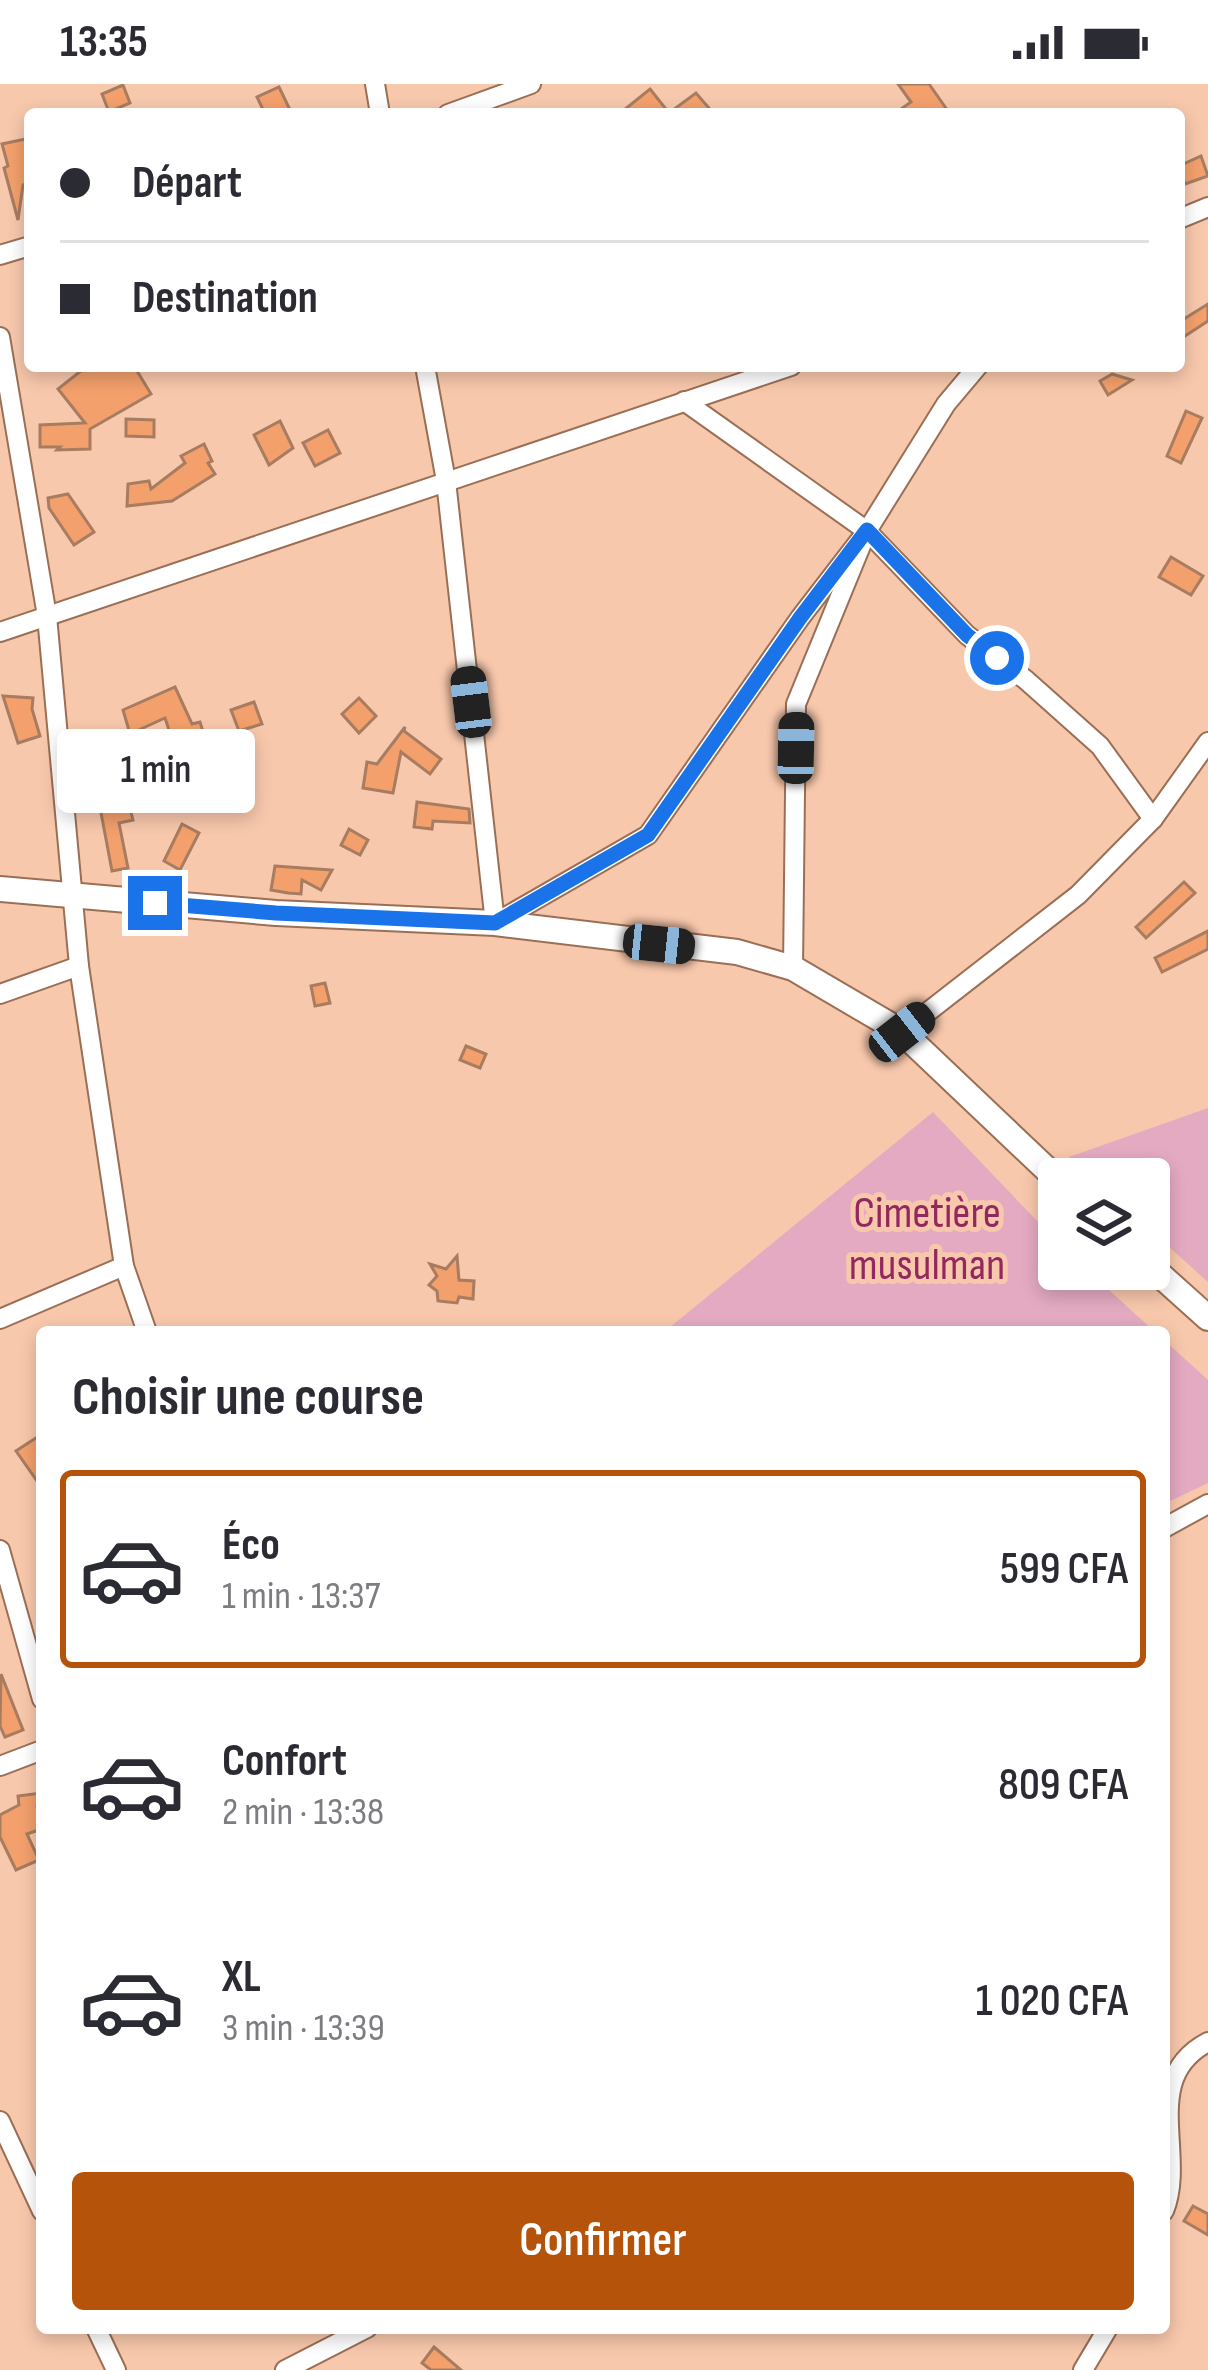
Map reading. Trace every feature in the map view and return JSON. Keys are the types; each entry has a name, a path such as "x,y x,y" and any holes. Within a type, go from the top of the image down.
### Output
{"street":[{"path":"465,108 531,84"},
{"path":"0,338 47,616 80,966 124,1267 145,1326"},
{"path":"426,372 446,481 495,923"},
{"path":"0,632 773,372"},
{"path":"495,923 648,835 867,530 946,404 973,372"},
{"path":"684,401 867,530 967,635 1100,746 1153,819"},
{"path":"793,968 796,704 867,530"},
{"path":"902,1032 1078,895 1153,819 1208,742"},
{"path":"0,889 276,913 495,923 737,952 793,968 902,1032 1038,1161"},
{"path":"0,994 80,966"},
{"path":"0,1319 124,1267"},
{"path":"1170,1283 1208,1318"},
{"path":"1170,1525 1208,1504"},
{"path":"0,1550 36,1678"},
{"path":"0,1766 36,1752"},
{"path":"1170,2103 1174,2074 1184,2057 1208,2042"},
{"path":"0,2121 36,2198"},
{"path":"1170,2158 1170,2188"},
{"path":"99,2334 116,2370"},
{"path":"285,2370 355,2334"},
{"path":"1083,2370 1104,2334"}],"green space":[{"path":"1208,1108 1208,1282 1170,1248 1170,1158 1069,1157"},
{"name":"Cimetière musulman","path":"933,1112 1038,1222 1038,1290 1109,1290 1148,1326 671,1326"},
{"path":"1170,1345 1208,1380 1208,1483 1170,1501"}],"building":[{"path":"898,84 929,84 946,108 902,108 911,102"},
{"path":"123,85 130,103 107,108 102,94"},
{"path":"279,87 289,108 262,108 257,97"},
{"path":"650,89 665,108 626,108"},
{"path":"696,93 709,108 676,108"},
{"path":"24,139 18,220 4,168 8,166 2,144"},
{"path":"1201,156 1208,176 1185,184 1185,163"},
{"path":"1208,304 1208,321 1185,336 1185,318"},
{"path":"79,372 138,372 151,394 90,429 90,449 57,450 60,447 40,447 40,425 85,423 58,389"},
{"path":"1112,374 1132,380 1108,395 1100,381"},
{"path":"1186,411 1202,418 1181,463 1167,456"},
{"path":"126,419 154,420 154,437 126,436"},
{"path":"280,421 293,448 269,465 254,435"},
{"path":"328,430 340,453 315,466 303,443"},
{"path":"204,444 215,474 172,501 127,506 128,484 149,481 151,489 185,463 181,456"},
{"path":"68,494 94,532 74,545 49,508 48,498"},
{"path":"1171,557 1203,576 1191,595 1159,577"},
{"path":"175,687 192,724 200,722 210,754 180,763 165,718 130,734 123,710"},
{"path":"3,696 33,698 40,736 18,743"},
{"path":"359,698 376,716 359,733 342,714"},
{"path":"254,702 262,724 239,731 231,710"},
{"path":"405,727 404,731 441,759 430,774 401,752 393,793 363,788 367,762 377,764"},
{"path":"138,733 147,769 122,778 133,820 119,823 128,868 112,871 83,749"},
{"path":"417,802 469,809 470,823 433,821 432,829 414,827"},
{"path":"182,824 199,833 180,870 164,861"},
{"path":"349,829 368,840 360,855 341,845"},
{"path":"275,866 332,870 321,890 302,880 301,894 271,890"},
{"path":"1184,882 1195,893 1146,938 1136,927"},
{"path":"1208,931 1208,949 1162,972 1155,958"},
{"path":"325,983 330,1003 315,1006 311,986"},
{"path":"466,1046 486,1054 480,1068 460,1060"},
{"path":"457,1256 459,1280 474,1281 473,1299 438,1301 437,1291 429,1285 437,1276 430,1264 446,1269"},
{"path":"36,1438 36,1479 16,1451"},
{"path":"1,1674 23,1730 5,1737 0,1726"},
{"path":"36,1794 36,1831 27,1834 36,1861 16,1870 0,1837 0,1815 19,1805 18,1796"},
{"path":"1193,2206 1208,2214 1208,2235 1184,2221"},
{"path":"434,2347 461,2370 431,2370 422,2363"}],"route":[{"path":"155,903 495,923 648,835 867,530 967,635 997,658"}]}
